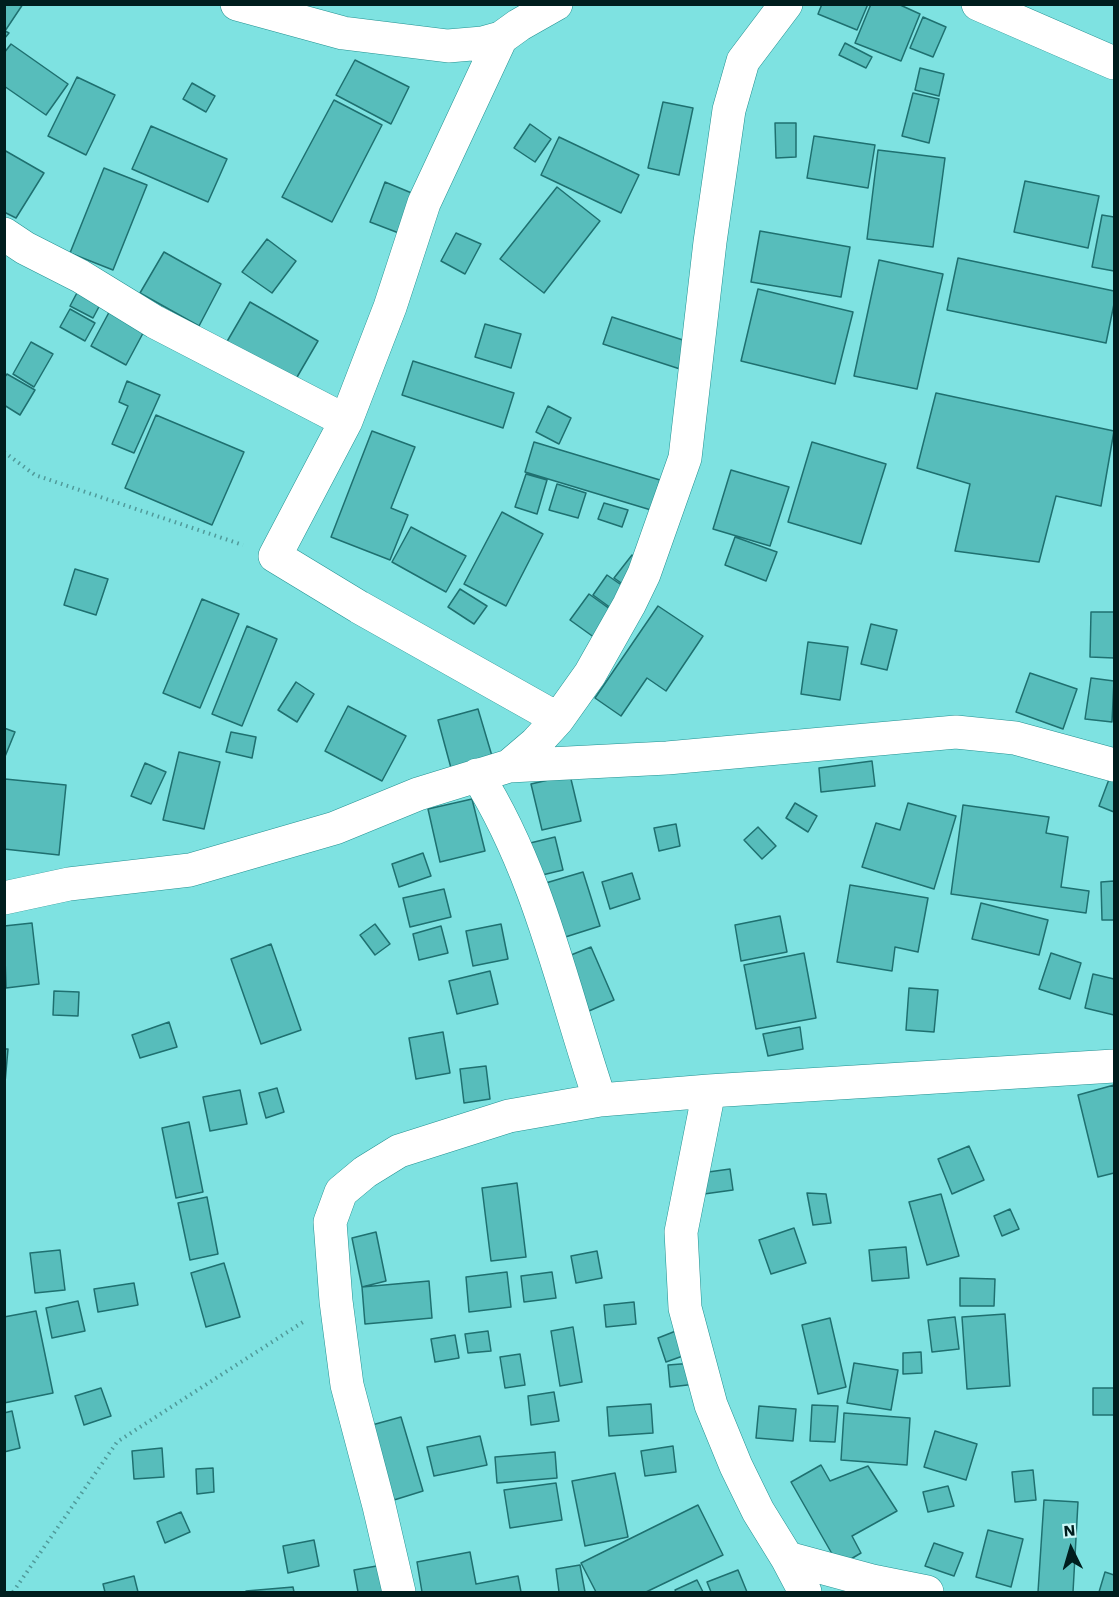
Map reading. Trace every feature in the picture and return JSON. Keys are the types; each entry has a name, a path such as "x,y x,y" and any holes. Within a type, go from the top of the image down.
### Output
{"street":[{"path":"237,4 274,16 343,33 448,46 483,43 501,38 556,4"},
{"path":"509,766 536,743 558,719 590,674 629,606 644,574 686,458 710,242 729,110 743,61 786,4"},
{"path":"978,4 1114,63"},
{"path":"501,38 424,203 390,308 346,421 275,556 370,613 558,719"},
{"path":"4,234 25,248 80,276 155,322 346,421"},
{"path":"4,898 69,884 190,870 335,828 418,794 509,766 667,758 956,732 1015,738 1114,765"},
{"path":"477,775 498,808 534,895 600,1100"},
{"path":"399,1593 347,1385 336,1301 330,1222 340,1192 365,1172 399,1151 509,1116 600,1100 1114,1066"},
{"path":"709,1091 681,1232 685,1308 711,1405 736,1466 758,1511 805,1593"},
{"path":"787,1558 927,1593"}],"path":[{"path":"4,452 35,475 275,556"},
{"path":"13,1593 117,1442 336,1301"}],"building":[{"path":"4,4 23,4 5,31 9,33 4,39"},
{"path":"822,4 868,4 857,30 818,14"},
{"path":"871,4 898,4 920,14 901,61 855,43"},
{"path":"923,17 946,27 933,57 910,48"},
{"path":"845,43 872,57 866,68 839,55"},
{"path":"11,44 68,84 46,115 4,86 4,53"},
{"path":"355,60 409,87 391,124 336,95"},
{"path":"920,68 944,74 939,96 915,90"},
{"path":"77,77 115,95 86,155 48,136"},
{"path":"192,83 215,96 206,112 183,99"},
{"path":"913,93 939,99 929,143 902,136"},
{"path":"334,100 382,125 332,222 282,197"},
{"path":"663,102 693,108 679,175 648,168"},
{"path":"775,123 796,123 796,157 776,158"},
{"path":"530,124 551,139 535,162 514,148"},
{"path":"151,126 227,159 208,202 132,169"},
{"path":"814,136 875,145 868,188 807,178"},
{"path":"559,137 639,175 621,213 541,175"},
{"path":"4,150 44,173 16,218 4,212"},
{"path":"878,150 945,158 933,247 867,239"},
{"path":"104,168 147,185 113,270 70,253"},
{"path":"1025,181 1099,196 1088,248 1014,232"},
{"path":"385,182 419,196 404,235 370,222"},
{"path":"557,187 600,221 544,293 500,259"},
{"path":"1102,215 1114,217 1114,271 1092,267"},
{"path":"760,231 850,247 841,297 751,282"},
{"path":"456,233 481,244 465,274 441,261"},
{"path":"267,239 296,261 272,293 242,272"},
{"path":"164,252 221,284 199,326 140,293"},
{"path":"958,258 1114,291 1114,304 1106,343 947,310"},
{"path":"879,260 943,274 917,389 854,376"},
{"path":"79,289 102,301 93,318 70,306"},
{"path":"758,289 853,312 835,384 741,361"},
{"path":"250,302 318,341 293,384 225,345"},
{"path":"114,303 149,322 126,365 91,346"},
{"path":"70,309 95,323 85,341 60,327"},
{"path":"612,317 689,342 680,369 603,344"},
{"path":"485,324 521,334 511,368 475,357"},
{"path":"31,342 53,354 34,387 13,374"},
{"path":"413,361 514,393 503,428 402,395"},
{"path":"7,374 35,390 20,415 4,405 4,378"},
{"path":"127,381 160,395 134,453 112,444 128,406 119,402"},
{"path":"936,393 1114,431 1101,506 1056,496 1039,562 955,551 970,484 917,468"},
{"path":"548,406 571,418 559,444 536,432"},
{"path":"156,415 244,452 212,525 125,488"},
{"path":"372,431 415,447 391,508 408,515 390,560 331,537"},
{"path":"534,442 660,480 651,510 525,472"},
{"path":"812,442 886,464 861,544 788,522"},
{"path":"731,470 789,487 770,546 713,529"},
{"path":"526,474 547,480 537,514 515,507"},
{"path":"557,484 586,493 578,518 549,510"},
{"path":"604,503 628,510 622,527 598,519"},
{"path":"502,512 543,534 506,606 464,584"},
{"path":"411,527 466,556 446,592 392,562"},
{"path":"735,537 777,552 766,581 725,565"},
{"path":"632,555 641,562 624,585 614,578"},
{"path":"75,569 108,579 96,615 64,605"},
{"path":"607,575 630,591 615,611 593,595"},
{"path":"460,589 487,606 474,624 448,607"},
{"path":"589,594 614,612 595,638 570,620"},
{"path":"202,599 239,614 200,708 163,693"},
{"path":"658,606 703,636 666,691 647,678 621,716 595,698"},
{"path":"1091,612 1114,612 1114,658 1090,657"},
{"path":"871,624 897,630 887,670 861,664"},
{"path":"247,626 277,639 242,726 212,714"},
{"path":"808,642 848,647 840,700 801,694"},
{"path":"1030,673 1077,689 1063,729 1016,712"},
{"path":"1091,678 1114,681 1112,722 1085,719"},
{"path":"296,682 314,694 297,722 278,710"},
{"path":"348,706 406,736 382,781 325,751"},
{"path":"478,709 492,756 451,768 438,720"},
{"path":"4,728 15,732 4,759"},
{"path":"231,732 256,737 252,758 226,752"},
{"path":"179,752 220,762 204,829 163,820"},
{"path":"872,761 875,786 821,792 819,768"},
{"path":"145,763 166,772 151,804 131,796"},
{"path":"1111,774 1114,775 1114,812 1099,806"},
{"path":"570,775 581,821 542,830 531,784"},
{"path":"5,779 66,785 59,855 4,849"},
{"path":"472,799 485,851 440,862 428,809"},
{"path":"795,803 817,816 808,832 786,818"},
{"path":"908,803 956,816 934,889 862,867 876,823 900,830"},
{"path":"963,805 1049,817 1046,833 1068,837 1061,887 1089,891 1086,913 951,894"},
{"path":"676,824 680,846 659,851 654,828"},
{"path":"758,827 776,846 762,859 744,840"},
{"path":"555,837 563,870 534,877 526,844"},
{"path":"423,853 431,876 399,887 392,864"},
{"path":"583,872 600,926 556,940 539,885"},
{"path":"632,873 640,899 610,909 602,882"},
{"path":"1114,881 1114,920 1102,920 1101,882"},
{"path":"850,885 928,898 918,952 895,947 892,971 837,962"},
{"path":"444,889 451,917 410,927 403,898"},
{"path":"981,903 1048,920 1039,955 972,939"},
{"path":"780,916 787,952 741,961 735,925"},
{"path":"32,923 39,984 6,988 4,926"},
{"path":"375,924 390,944 375,955 360,935"},
{"path":"501,924 508,959 473,966 466,931"},
{"path":"441,926 448,953 419,960 413,934"},
{"path":"271,944 301,1030 261,1044 231,959"},
{"path":"591,947 614,1000 589,1011 566,957"},
{"path":"804,953 816,1018 756,1029 744,965"},
{"path":"1051,953 1081,963 1070,999 1039,989"},
{"path":"490,971 498,1004 457,1014 449,981"},
{"path":"1093,974 1114,979 1114,1015 1085,1008"},
{"path":"909,988 938,990 934,1032 906,1030"},
{"path":"54,991 79,992 78,1016 53,1015"},
{"path":"169,1022 177,1047 140,1058 132,1035"},
{"path":"800,1027 803,1049 768,1056 763,1034"},
{"path":"443,1032 450,1073 416,1079 409,1038"},
{"path":"4,1049 8,1049 4,1094"},
{"path":"486,1066 490,1099 464,1103 460,1069"},
{"path":"1114,1085 1114,1173 1098,1177 1078,1095"},
{"path":"277,1088 284,1112 266,1118 259,1093"},
{"path":"240,1090 247,1124 210,1131 203,1097"},
{"path":"189,1122 203,1192 176,1198 162,1128"},
{"path":"969,1146 984,1180 952,1194 938,1159"},
{"path":"730,1169 733,1190 704,1194 701,1173"},
{"path":"517,1183 526,1257 491,1261 482,1188"},
{"path":"807,1193 826,1194 831,1223 813,1225"},
{"path":"941,1194 959,1256 927,1265 909,1202"},
{"path":"207,1197 218,1254 190,1260 178,1203"},
{"path":"1010,1209 1019,1229 1002,1236 994,1216"},
{"path":"794,1228 806,1263 771,1274 759,1240"},
{"path":"376,1232 386,1281 362,1287 352,1238"},
{"path":"906,1247 909,1278 872,1281 869,1250"},
{"path":"60,1250 65,1290 35,1293 30,1253"},
{"path":"597,1251 602,1278 576,1283 571,1256"},
{"path":"224,1263 240,1317 206,1327 191,1273"},
{"path":"507,1272 511,1307 469,1312 466,1277"},
{"path":"552,1272 556,1298 524,1302 521,1276"},
{"path":"960,1278 995,1279 994,1306 960,1306"},
{"path":"429,1281 432,1318 365,1324 362,1287"},
{"path":"134,1283 138,1305 98,1312 94,1289"},
{"path":"78,1301 85,1331 52,1338 46,1308"},
{"path":"634,1302 636,1324 606,1327 604,1305"},
{"path":"36,1311 53,1393 4,1403 4,1317"},
{"path":"1005,1314 1010,1386 967,1389 962,1317"},
{"path":"955,1317 959,1349 932,1352 928,1320"},
{"path":"830,1318 846,1387 818,1394 802,1325"},
{"path":"573,1327 582,1382 560,1386 551,1331"},
{"path":"686,1327 694,1352 666,1362 658,1338"},
{"path":"488,1331 491,1351 468,1353 465,1334"},
{"path":"455,1335 459,1358 435,1362 431,1339"},
{"path":"921,1352 922,1373 903,1374 903,1353"},
{"path":"520,1354 525,1385 505,1388 500,1357"},
{"path":"694,1363 696,1384 670,1387 668,1365"},
{"path":"854,1363 898,1370 891,1410 847,1403"},
{"path":"101,1388 111,1416 84,1425 75,1396"},
{"path":"1093,1388 1114,1388 1114,1415 1093,1415"},
{"path":"554,1392 559,1421 531,1425 528,1396"},
{"path":"651,1404 653,1433 609,1436 607,1407"},
{"path":"812,1405 838,1406 835,1442 810,1441"},
{"path":"759,1406 796,1409 793,1441 756,1438"},
{"path":"12,1411 20,1448 4,1452 4,1413"},
{"path":"844,1413 910,1418 907,1465 841,1460"},
{"path":"401,1417 423,1491 394,1500 372,1425"},
{"path":"935,1431 977,1444 966,1480 924,1467"},
{"path":"480,1436 487,1465 434,1476 427,1447"},
{"path":"673,1446 676,1472 645,1476 641,1451"},
{"path":"162,1448 164,1477 134,1479 132,1451"},
{"path":"555,1452 557,1478 497,1483 495,1457"},
{"path":"821,1465 830,1481 868,1466 897,1511 852,1536 861,1553 839,1566 791,1482"},
{"path":"213,1468 214,1492 197,1494 196,1469"},
{"path":"1033,1470 1036,1500 1015,1502 1012,1472"},
{"path":"615,1473 628,1537 585,1546 572,1481"},
{"path":"556,1483 562,1520 510,1528 504,1490"},
{"path":"948,1486 954,1506 928,1512 923,1492"},
{"path":"1044,1500 1078,1502 1073,1592 1038,1592"},
{"path":"698,1505 723,1555 646,1592 596,1592 581,1563"},
{"path":"181,1512 190,1532 165,1543 157,1522"},
{"path":"988,1530 1023,1539 1011,1587 976,1577"},
{"path":"314,1540 319,1566 288,1573 283,1546"},
{"path":"934,1543 963,1553 954,1576 925,1566"},
{"path":"470,1552 476,1584 518,1576 521,1592 422,1592 417,1562"},
{"path":"388,1564 386,1592 358,1592 354,1570"},
{"path":"580,1565 585,1592 559,1592 556,1569"},
{"path":"738,1570 747,1592 711,1592 707,1582"},
{"path":"1105,1572 1114,1575 1114,1592 1099,1592"},
{"path":"134,1576 138,1592 105,1592 103,1584"},
{"path":"697,1580 703,1592 676,1592 675,1590"},
{"path":"293,1587 294,1592 246,1592 246,1591"}]}
